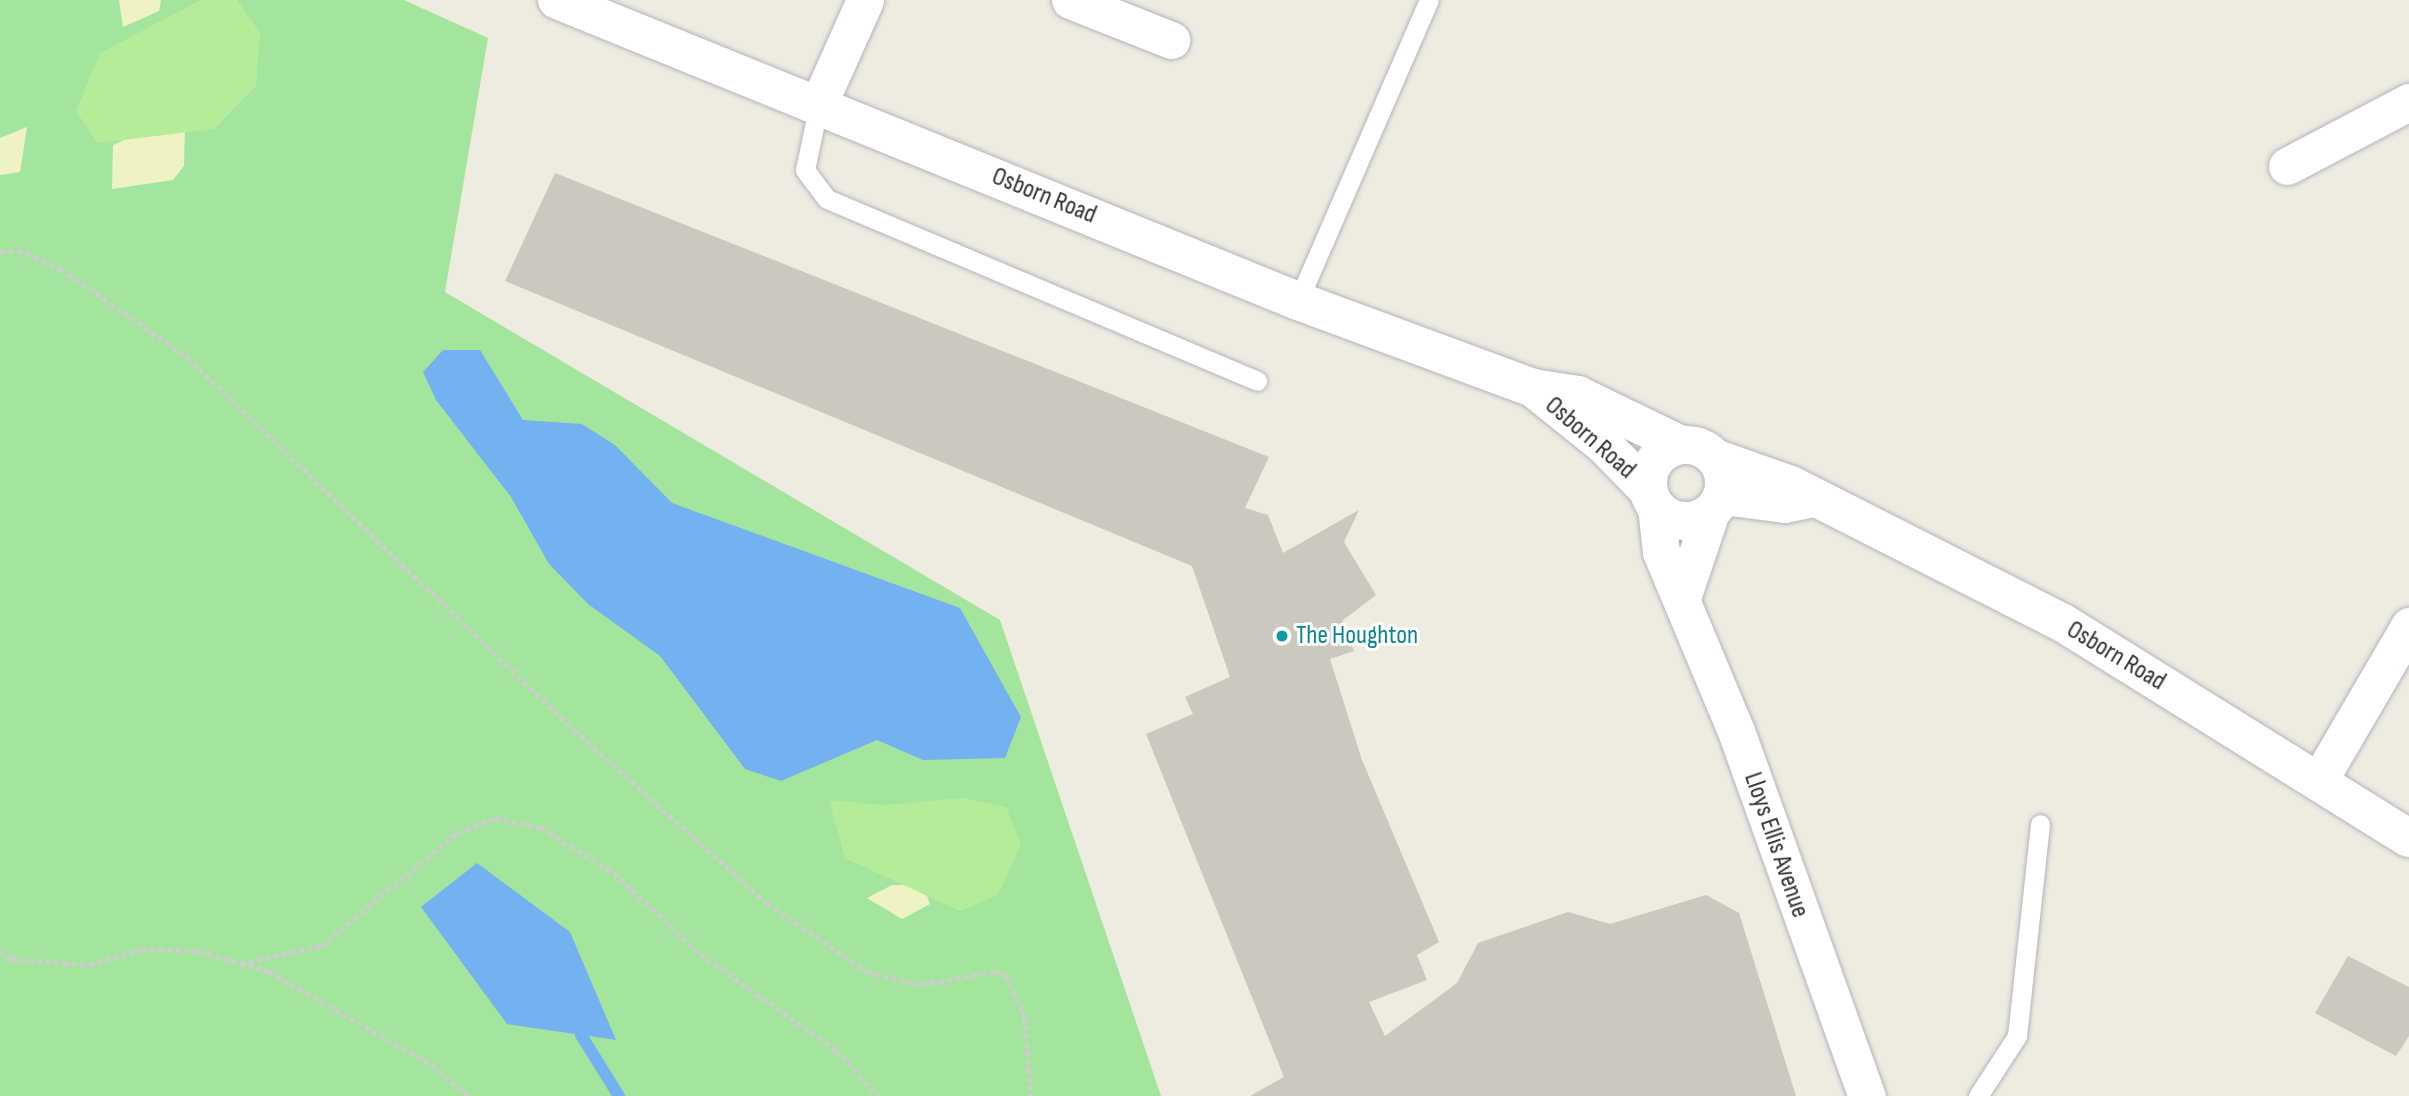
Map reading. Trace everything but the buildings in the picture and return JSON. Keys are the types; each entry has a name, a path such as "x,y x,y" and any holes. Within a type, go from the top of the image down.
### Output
{"street":[{"name":"Osborn Road","path":"557,0 819,103 1298,301 1532,388 1578,395 1679,444"},
{"path":"819,103 865,0"},
{"path":"1070,0 1171,40"},
{"path":"2287,166 2409,102"},
{"name":"Osborn Road","path":"1532,388 1652,498"},
{"path":"1683,595 1716,504 1717,459 1700,447 1679,444 1661,453 1649,469 1652,498 1682,521 1716,504"},
{"name":"Osborn Road","path":"1717,459 1768,475 1809,499 1857,517 2063,623 2409,838"},
{"name":"Lloys Ellis Avenue","path":"1652,498 1661,552 1683,595 1867,1096"},
{"name":"Osborn Road","path":"1716,504 1786,504 1809,499"},
{"path":"2318,782 2409,626"}],"lane":[{"path":"1298,301 1429,0"},
{"path":"819,103 805,170 827,199 1256,381"},
{"path":"1978,1096 2017,1036 2040,824"}],"path":[{"path":"0,253 19,250 61,270 187,357 574,730 767,903 866,972 922,985 995,971 1006,975 1026,1017 1031,1096"},
{"path":"241,964 321,946 421,860 457,833 495,818 541,828 614,873 700,954 836,1050 878,1096"},
{"path":"0,952 12,960 89,965 142,949 199,951 269,972 432,1065 468,1096"}],"green space":[{"path":"0,0 404,0 488,38 445,292 1000,620 1161,1096 0,1096"},
{"path":"201,0 237,0 260,33 256,86 214,129 98,143 76,111 100,53"},
{"path":"963,798 1006,807 1021,844 998,895 960,911 845,858 829,800 884,805"}],"sand":[{"path":"119,0 161,0 159,11 123,27"},
{"path":"167,121 185,127 184,166 173,180 112,189 113,145"},
{"path":"27,127 20,172 0,175 0,138"},
{"path":"892,885 923,885 930,904 902,919 867,898"}],"water":[{"path":"443,350 480,350 523,420 582,424 615,445 672,503 960,608 1021,717 1005,758 923,760 877,740 781,781 745,769 660,656 588,604 549,564 511,497 436,400 423,372"},
{"path":"477,863 570,932 616,1040 507,1024 421,907"}],"waterway":[{"path":"581,1035 619,1096"}],"place":[{"name":"The Houghton","path":"1282,636"}]}
